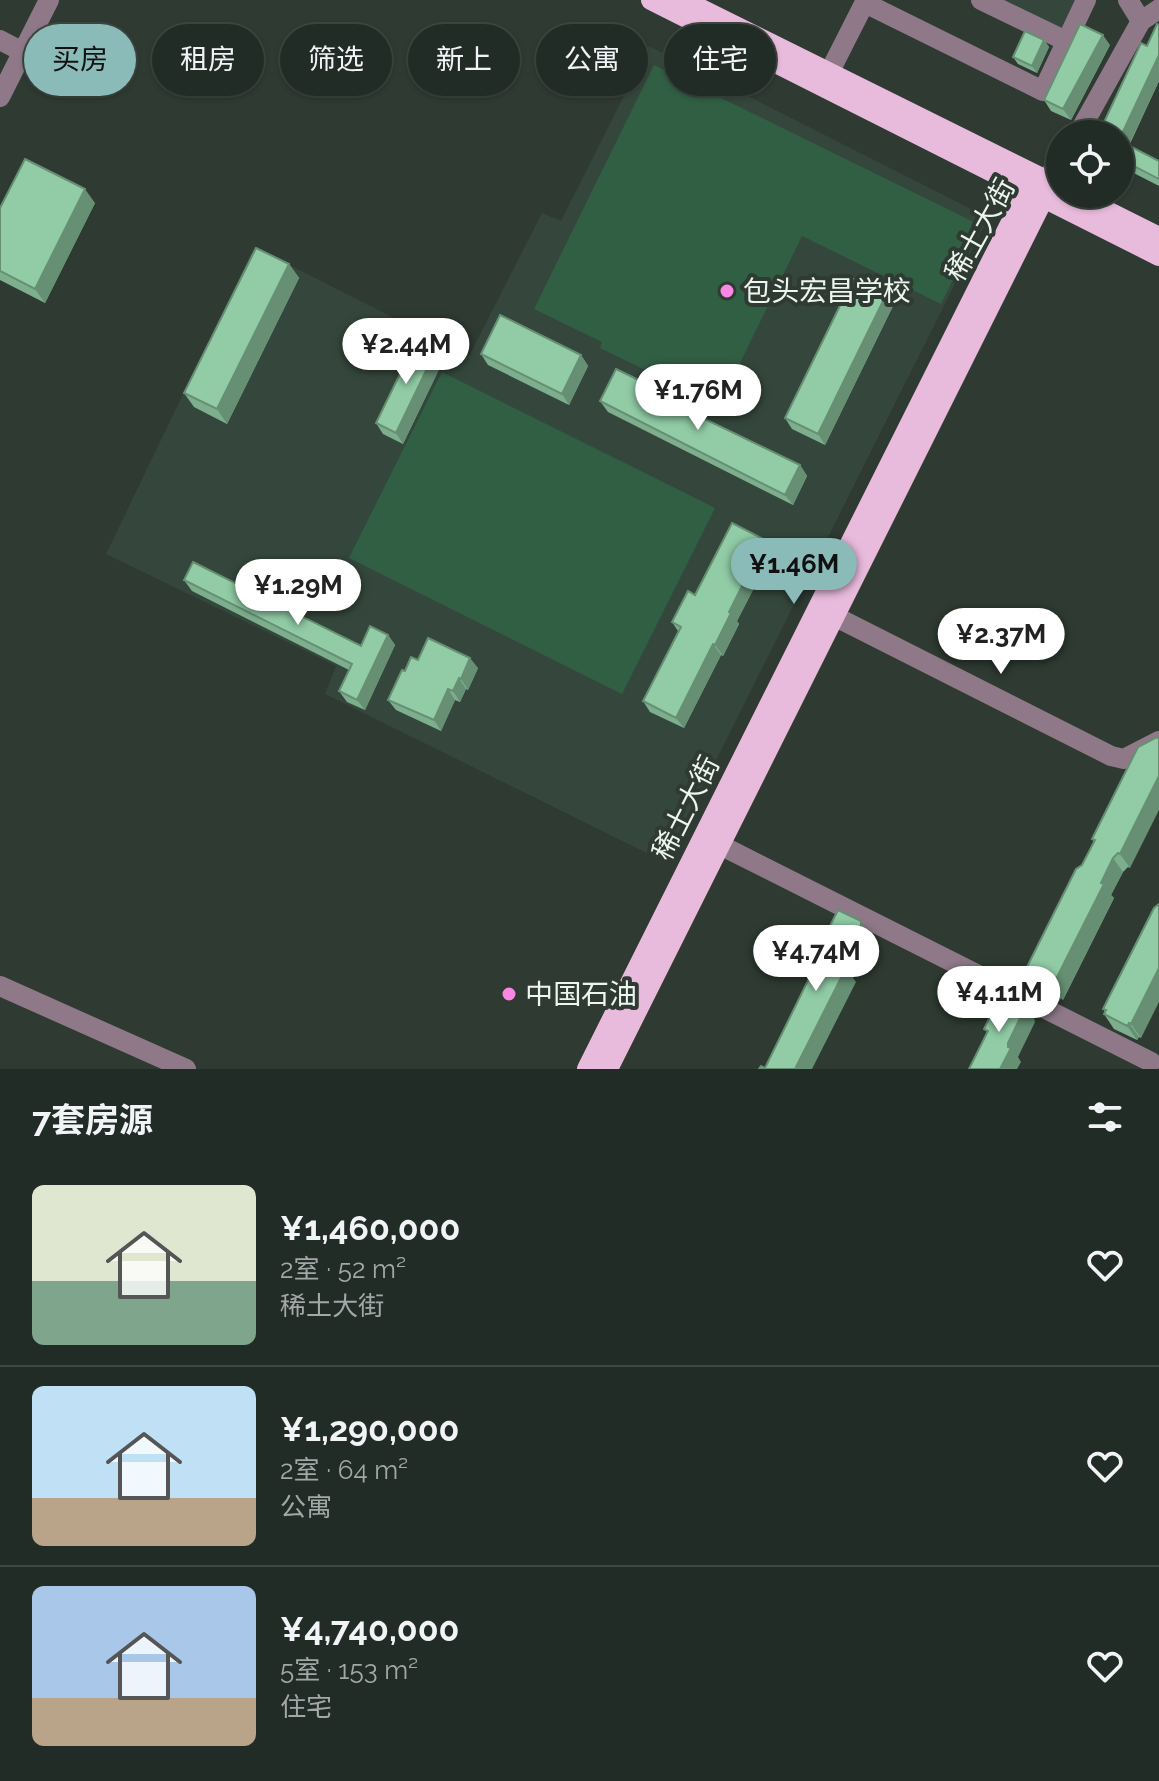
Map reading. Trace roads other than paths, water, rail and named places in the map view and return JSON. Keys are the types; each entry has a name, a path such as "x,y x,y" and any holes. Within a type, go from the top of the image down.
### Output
{"main road":[{"path":"651,0 1044,189"},
{"path":"683,0 829,73 1044,189 1159,256"},
{"name":"稀土大街","path":"613,1067 1044,189"},
{"name":"稀土大街","path":"587,1069 1044,189"},
{"path":"1101,208 1159,237"}],"street":[{"path":"0,97 49,0"},
{"path":"981,0 1066,41"},
{"path":"829,73 866,1 1043,91 1086,0"},
{"path":"1128,0 1141,21"},
{"path":"1086,120 1141,21 1159,9"},
{"path":"0,40 23,52"},
{"path":"834,616 1111,756 1124,759 1159,741"},
{"path":"720,845 1153,1059"},
{"path":"0,986 186,1069"}],"place":[{"name":"包头宏昌学校","path":"727,291"},
{"name":"中国石油","path":"509,994"}]}
